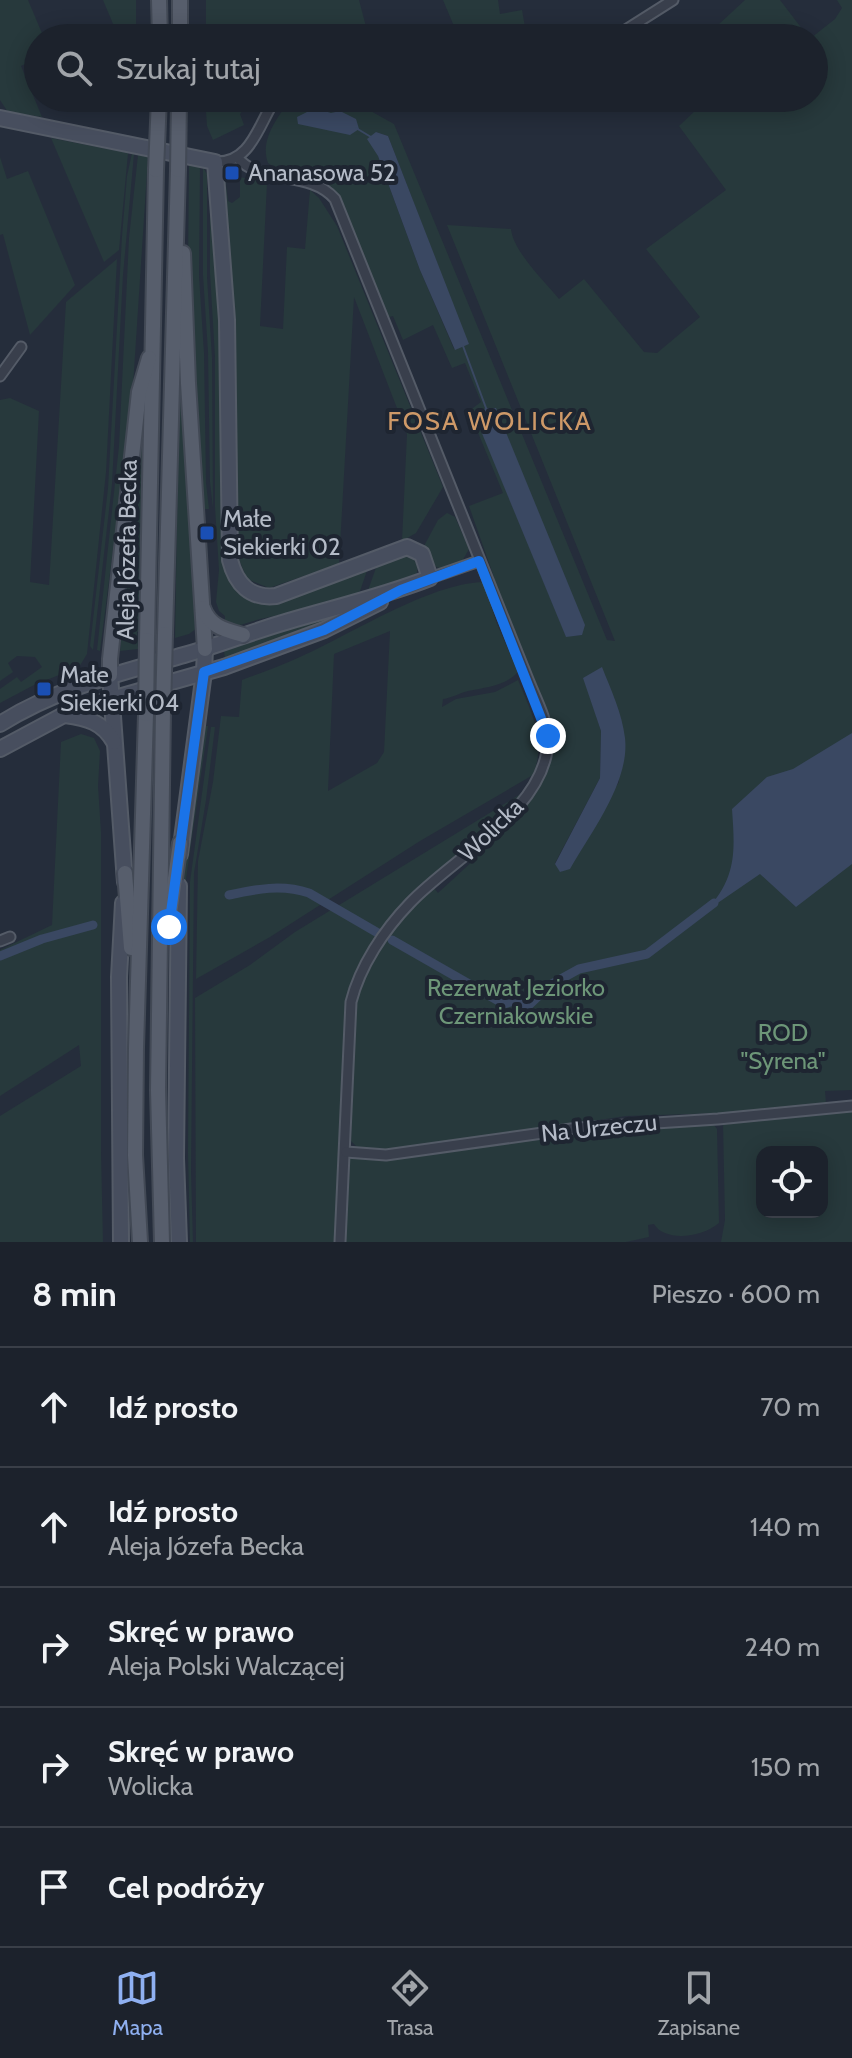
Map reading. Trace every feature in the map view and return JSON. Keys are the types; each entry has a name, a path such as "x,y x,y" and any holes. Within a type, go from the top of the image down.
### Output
{"main road":[{"path":"159,0 160,24"},
{"path":"180,0 180,24"},
{"name":"Aleja Józefa Becka","path":"140,1242 135,1155 137,1007 158,112"},
{"name":"Aleja Józefa Becka","path":"162,1242 158,1155 163,709 179,112"},
{"path":"0,118 215,162 227,334 230,560 236,578 253,594 276,596 407,547 422,554 430,578 324,630 204,672 65,715 0,749"},
{"path":"160,991 205,649 183,249 177,214"},
{"path":"137,1007 110,659 139,392 154,338"},
{"path":"0,724 29,706 73,687 401,590"},
{"path":"201,598 208,620 220,628 243,635"},
{"path":"65,715 95,722 105,729 115,744"},
{"path":"179,1242 176,1158 180,843"},
{"path":"121,1242 119,992 125,873"}],"street":[{"path":"635,24 673,0"},
{"path":"215,162 237,157 252,143 269,112"},
{"name":"Wolicka","path":"237,157 252,169 317,184 335,199 548,736 544,765 526,798 411,902 379,943 363,972 351,1002 340,1242"},
{"path":"0,376 21,347"},
{"path":"430,578 479,561"},
{"path":"0,941 10,937"},
{"name":"Na Urzeczu","path":"346,1152 386,1155 578,1128 852,1106"}],"green space":[{"path":"0,0 28,0 38,24 24,24 24,65 21,66 24,73 24,112 40,112 42,117 8,112 0,100"},
{"path":"103,0 136,0 136,24 113,24"},
{"path":"206,0 359,0 365,24 206,24"},
{"path":"443,0 498,0 500,14 522,10 524,24 453,24"},
{"path":"745,0 780,0 798,24 719,24"},
{"path":"837,0 852,0 852,1090 825,1091 826,1103 723,1113 626,1116 398,1150 359,1149 351,1141 356,992 389,933 433,887 438,893 512,825 550,763 553,740 491,579 494,577 469,506 503,493 469,411 481,402 465,363 452,368 433,325 403,340 393,316 386,318 332,187 305,178 306,170 282,169 268,163 268,137 282,112 372,112 394,124 607,640 615,641 447,225 511,229 523,256 559,299 584,279 644,352 657,353 700,317 646,249 726,190 679,126 694,112 828,112 828,25 842,8","holes":["376,132 388,136 468,344 454,349 420,270 378,156","475,415 582,635 566,636","584,678 619,782 561,872 555,863 600,778 601,731"]},
{"path":"206,112 242,112 244,125 213,140 207,126"},
{"path":"51,138 128,153 119,250 104,262"},
{"path":"132,153 112,484 93,650 90,646 108,488 122,236"},
{"path":"138,155 148,157 132,401 100,651 97,650 119,446 129,238"},
{"path":"0,157 7,179 28,171 75,285 30,335 3,234 0,235"},
{"path":"189,165 200,167 199,276 209,509 203,509 200,496 188,268"},
{"path":"203,167 207,174 213,508 203,275"},
{"path":"222,174 228,201 232,203 240,197 240,177 267,183 260,326 283,329 287,247 305,249 310,190 319,198 337,226 443,487 416,533 402,541 407,434 354,297 339,564 269,588 247,579 238,557 231,383 234,297 225,256"},
{"path":"210,182 221,289 227,559 249,597 368,568 360,591 348,601 237,626 225,624 225,616 216,602 219,570 215,507"},
{"path":"117,259 106,472 87,654 79,667 0,703 0,689 17,677 21,682 42,667 35,657 17,656 8,663 13,672 0,681 0,400 10,398 39,411 30,582 49,585 66,302"},
{"path":"180,347 197,628 175,638"},
{"path":"145,403 138,649 120,651"},
{"path":"447,513 455,517 469,549 461,563 440,569 424,546 438,520"},
{"path":"401,556 413,558 417,567 411,580 367,593 377,565"},
{"path":"483,582 518,672 501,683 443,699 442,707 456,699 495,692 518,680 538,738 533,775 196,979 198,861 213,782 221,716 239,717 242,680 300,657 415,601 461,585","holes":["390,631 384,752 377,763 328,791 334,654"]},
{"path":"368,603 322,627 225,659 224,651"},
{"path":"205,726 208,726 186,879 184,1201 181,1207 183,877"},
{"path":"211,727 215,727 194,873 193,1242 190,1242 190,882"},
{"path":"81,734 94,738 100,751 103,1242 0,1242 0,1116 81,1066 79,1045 0,1096 0,950 52,925 61,742"},
{"path":"527,790 383,931 347,1007 334,1242 196,1242 195,998 250,965 295,932"},
{"path":"852,1110 852,1242 721,1242 725,1220 723,1123"},
{"path":"713,1124 717,1129 719,1223 703,1232 675,1236 659,1230 654,1224 648,1225 649,1237 626,1242 345,1242 348,1155 593,1131 600,1134 632,1132 632,1128"}],"water":[{"path":"307,112 342,112 356,119 359,129 350,135 298,124 297,117"},
{"path":"376,132 388,136 469,344 455,350 420,270 378,156 367,139"},
{"path":"486,408 496,408 585,625 582,635 566,637 474,414"},
{"path":"602,667 624,729 625,755 607,806 570,869 560,872 555,864 600,778 601,731 583,678"},
{"path":"852,733 852,864 796,907 760,874 706,911 729,875 734,838 732,809 767,777 793,769"}],"waterway":[{"path":"356,128 371,137"},
{"path":"463,346 486,408"},
{"path":"229,895 269,888 299,890 378,933"},
{"path":"392,940 504,1004 514,1001 528,1006 550,985 579,969 647,954 714,903"},
{"path":"0,956 42,939 93,925"}],"place":[{"name":"Ananasowa 52","path":"232,173"},
{"name":"Małe Siekierki 02","path":"207,533"},
{"name":"Małe Siekierki 04","path":"44,689"}],"district":[{"name":"FOSA WOLICKA","path":"490,421"}],"route":[{"path":"169,927 204,672 324,630 401,590 479,561 548,736"}],"park label":[{"name":"Rezerwat Jeziorko Czerniakowskie","path":"516,1002"},
{"name":"ROD \"Syrena\"","path":"783,1047"}]}
